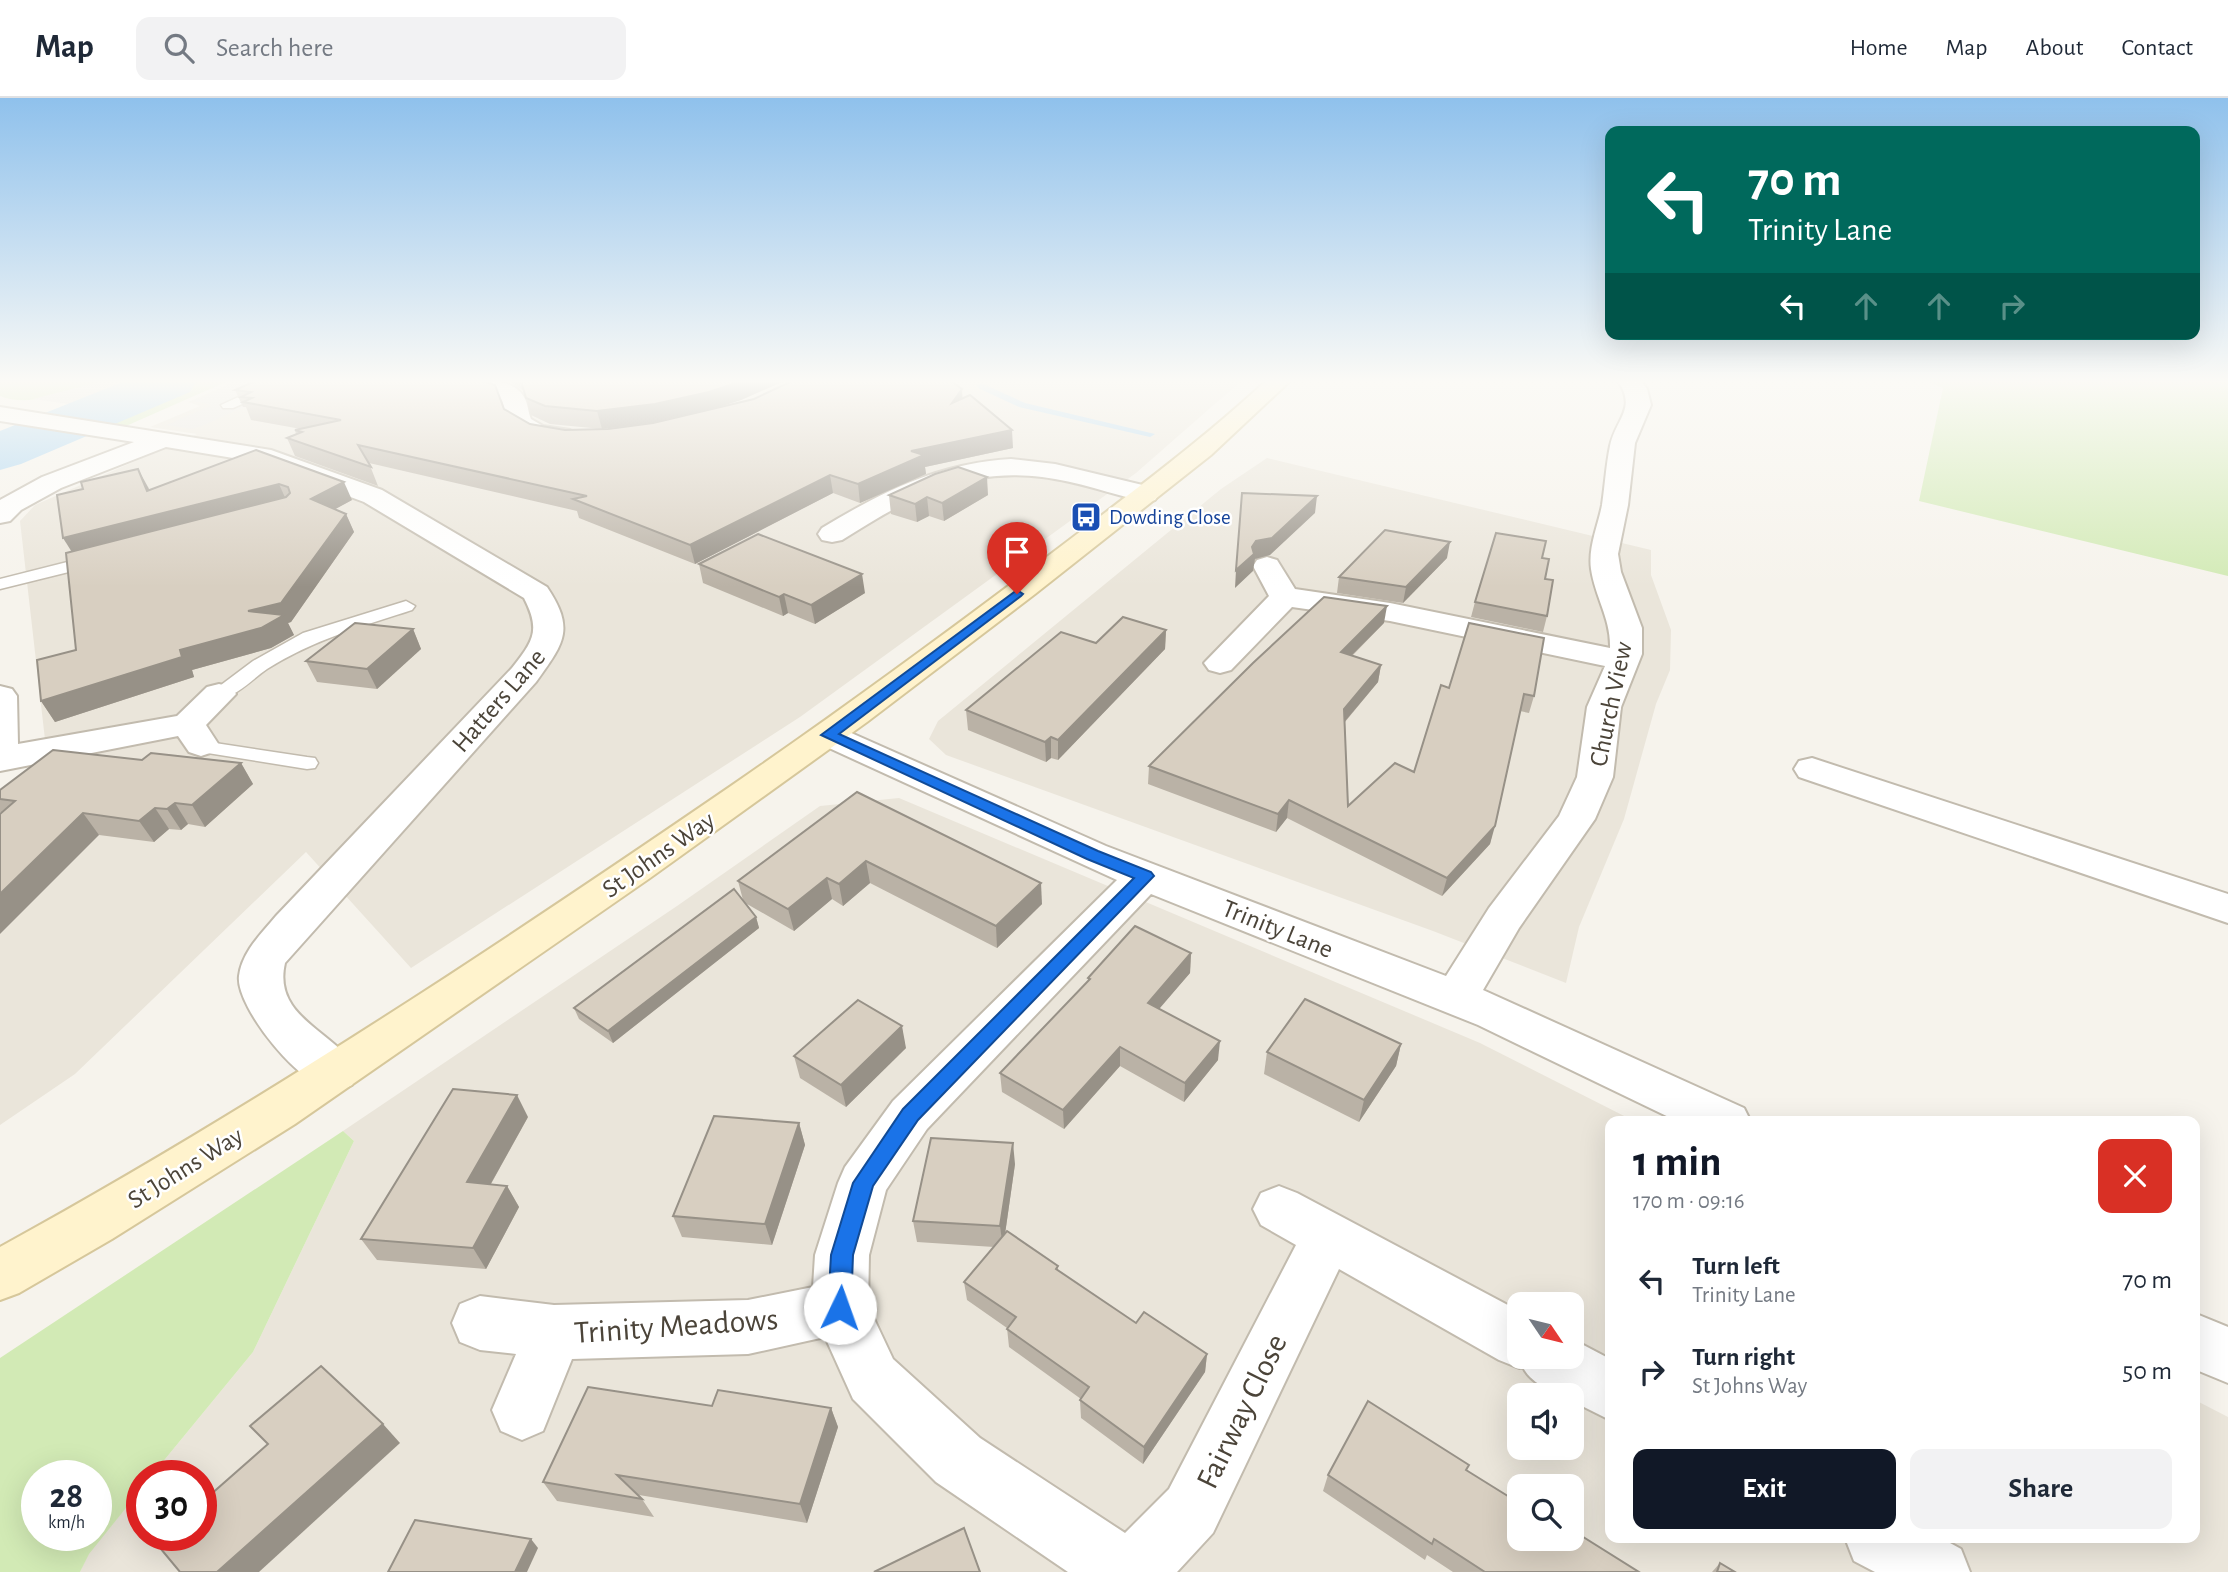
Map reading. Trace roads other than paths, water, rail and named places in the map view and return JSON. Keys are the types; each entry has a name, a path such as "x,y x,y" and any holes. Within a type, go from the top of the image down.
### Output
{"street":[{"path":"0,515 7,505 46,486 141,450"},
{"name":"Hatters Lane","path":"232,450 262,455 373,496 536,593 550,616 549,640 524,675 291,928 264,962 258,987 272,1013 335,1072"},
{"name":"St Johns Way","path":"0,1275 101,1220 335,1072 559,923 828,735 1146,494 1198,450"},
{"name":"Church View","path":"1456,998 1504,918 1582,807 1595,777 1604,707 1624,660 1626,628 1606,572 1604,554 1615,505 1622,450"},
{"path":"832,534 873,508 922,483 955,471 1013,467 1044,469 1146,494"},
{"path":"1267,566 1285,597"},
{"path":"1285,597 1390,612 1624,660"},
{"path":"1220,663 1285,597"},
{"path":"0,696 1,759 195,735 219,694"},
{"name":"Trinity Lane","path":"828,735 1093,855 1494,1013 1714,1116"},
{"path":"1812,769 2228,909"},
{"path":"1134,1571 1093,1551 958,1460 873,1379 840,1308 842,1255 863,1183 911,1115 1145,876"},
{"path":"1279,1209 1507,1334"},
{"name":"Fairway Close","path":"1134,1571 1191,1511 1328,1236"},
{"name":"Trinity Meadows","path":"480,1323 554,1332 748,1327 840,1308"},
{"name":"Trinity Meadows","path":"522,1410 554,1332"},
{"path":"2200,1343 2228,1356"},
{"path":"1570,1369 1605,1388"},
{"path":"1886,1543 1938,1572"}],"lane":[{"path":"0,584 116,554"},
{"path":"219,694 310,637 406,606"},
{"path":"195,735 307,763"}],"waterway":[{"path":"0,452 5,450"}],"place":[{"name":"Dowding Close","path":"1086,517"}]}
